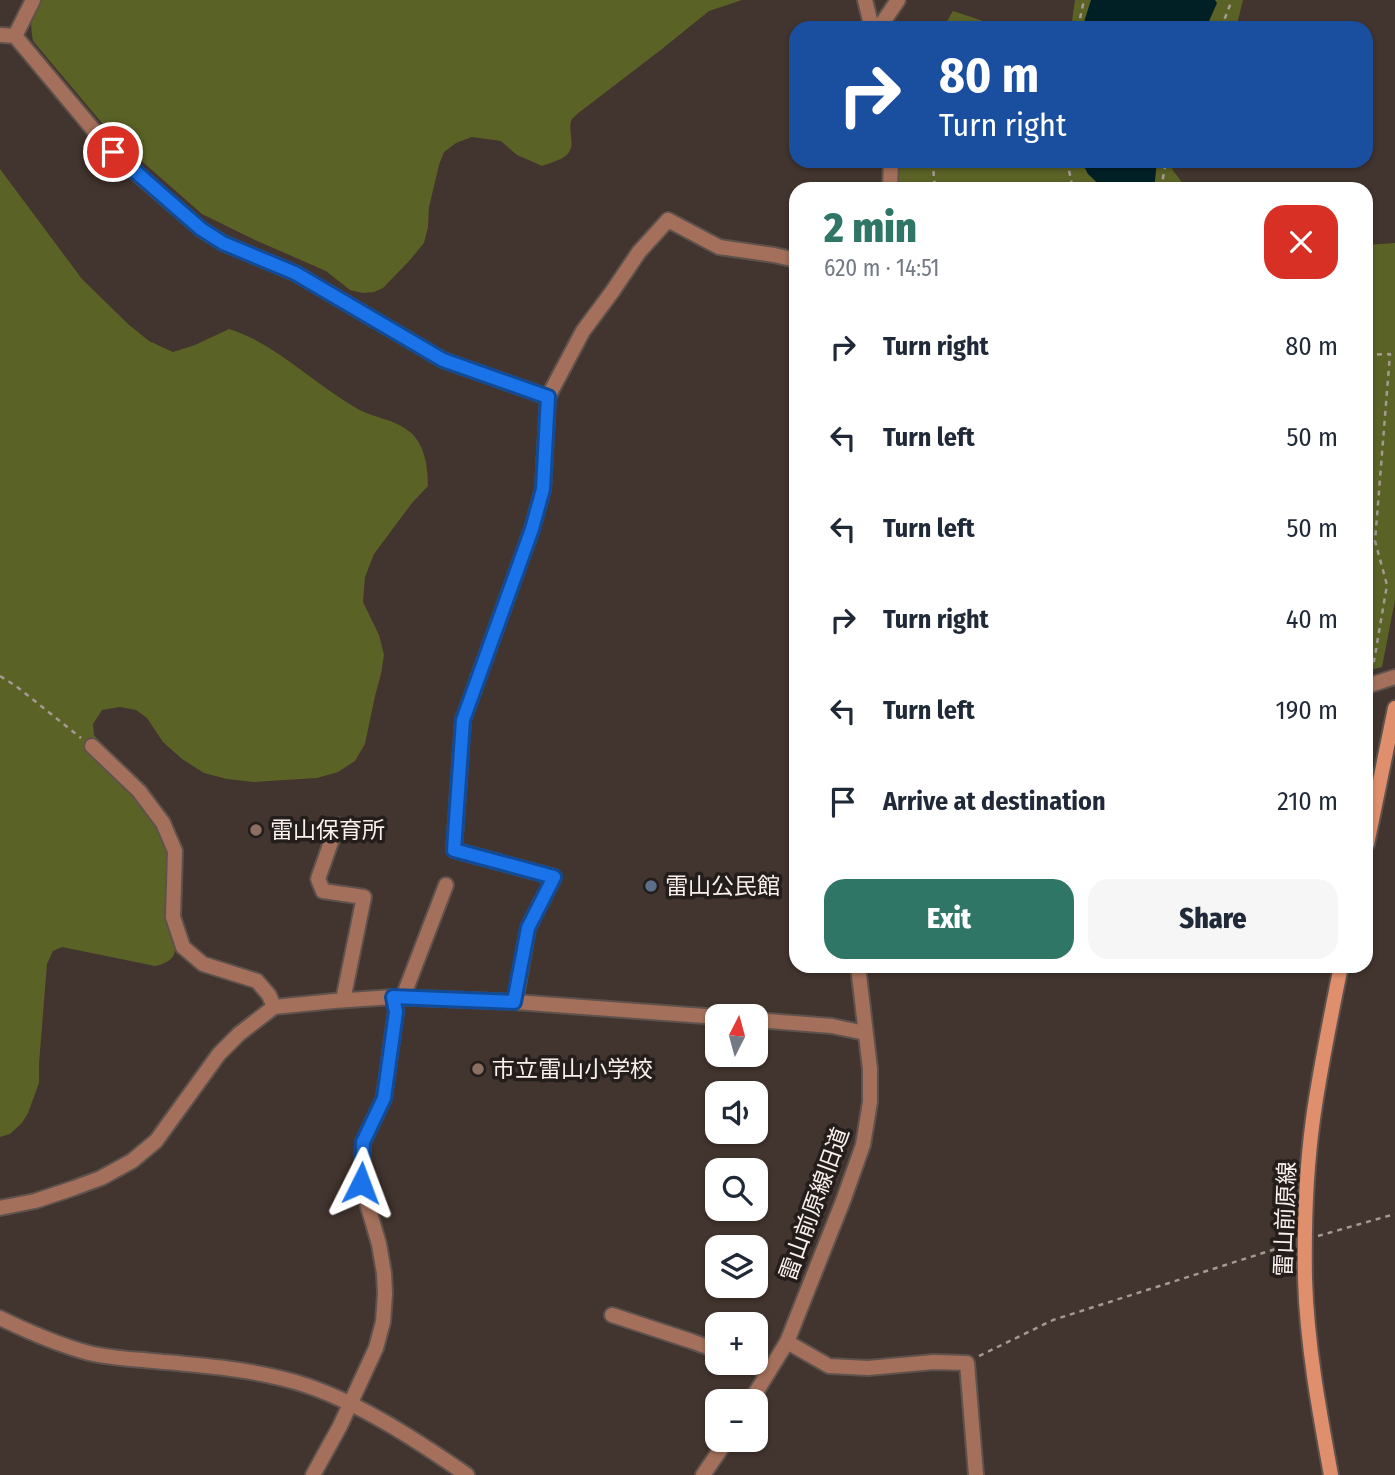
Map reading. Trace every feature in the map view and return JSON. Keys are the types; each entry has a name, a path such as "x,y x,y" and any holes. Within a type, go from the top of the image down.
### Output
{"main road":[{"path":"1373,815 1395,708"},
{"name":"雷山前原線","path":"1331,1475 1318,1407 1305,1277 1313,1116 1340,973"}],"street":[{"path":"33,0 8,36 113,152 201,229 223,243 295,273 443,360 548,397"},
{"path":"866,0 870,21"},
{"path":"883,21 898,0"},
{"path":"514,1002 528,928 554,877 454,850 463,720 532,529 543,489 548,397 583,331 639,252 668,220 719,247 789,258"},
{"path":"1373,684 1395,677"},
{"path":"92,746 139,791 163,823 175,851 173,917 183,947 203,964 257,981 269,995 274,1007"},
{"path":"337,825 318,879 323,891 364,897 343,1000"},
{"path":"313,1475 350,1405 376,1348 383,1322 384,1273 379,1244 361,1183 363,1142 384,1098 398,997 446,885"},
{"name":"雷山前原線旧道","path":"758,1389 786,1342 863,1145 870,1102 870,1069 859,973"},
{"path":"0,1208 35,1201 74,1188 102,1178 132,1161 156,1141 219,1054 239,1034 274,1007 398,997 514,1002 705,1016"},
{"path":"768,1021 832,1026 865,1032"},
{"path":"612,1315 705,1346"},
{"path":"0,1318 90,1353 252,1372 288,1380 350,1405 416,1440 467,1475"},
{"path":"786,1342 829,1366 867,1368 934,1362 967,1363 976,1475"},
{"path":"703,1475 719,1452"}],"path":[{"path":"1080,21 1084,0"},
{"path":"1224,21 1232,0"},
{"path":"933,168 934,181"},
{"path":"1373,355 1390,354 1375,541 1387,585 1373,661"},
{"path":"1389,366 1395,366"},
{"path":"0,676 92,746"},
{"path":"967,1363 1053,1320 1395,1213"}],"green space":[{"path":"40,0 742,0 709,11 577,114 571,124 571,149 562,158 542,166 517,155 501,141 472,137 456,143 444,152 429,207 424,243 383,288 363,293 350,290 326,271 202,214 112,135 33,41 32,20"},
{"path":"1075,0 1243,0 1238,21 1072,21"},
{"path":"953,11 983,21 947,21"},
{"path":"897,168 1172,168 1182,182 896,182"},
{"path":"0,169 82,279 149,341 173,352 229,329 246,335 356,408 398,424 410,432 425,457 428,486 374,554 365,577 363,602 379,635 384,655 365,744 355,761 338,772 317,778 254,782 227,779 204,773 182,759 163,742 147,718 136,710 120,707 102,710 93,724 94,735 113,759 152,821 165,848 168,870 165,915 175,952 166,962 155,966 62,947 53,951 47,964 39,1083 22,1123 10,1134 0,1137"},
{"path":"1395,243 1395,600 1382,667 1373,669 1373,245"}],"water":[{"path":"1091,0 1215,0 1217,3 1209,21 1084,21"},
{"path":"1085,168 1156,168 1155,182 1097,182"}],"place":[{"name":"雷山保育所","path":"256,830"},
{"name":"雷山公民館","path":"651,886"},
{"name":"市立雷山小学校","path":"478,1069"}],"route":[{"path":"113,152 201,229 223,243 295,273 443,360 548,397 543,489 532,529 463,720 454,850 554,877 528,928 514,1002 393,997 396,1012 384,1098 363,1142 361,1183"}]}
